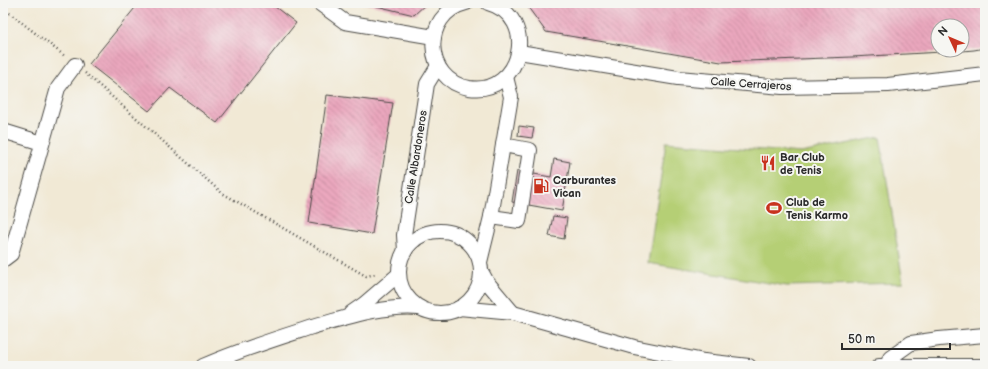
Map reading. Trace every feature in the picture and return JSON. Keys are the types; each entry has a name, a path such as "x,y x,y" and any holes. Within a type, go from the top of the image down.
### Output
{"street":[{"path":"320,3 345,22 434,37"},
{"path":"466,3 460,4 448,12 438,24 434,37 434,52 438,66 446,76 457,84 469,88 482,88 495,84 506,77 515,65 519,52 519,37 514,23 505,12 491,3"},
{"name":"Calle Cerrajeros","path":"519,52 678,78 782,87 888,85 985,74"},
{"path":"3,260 11,254 58,88 75,65"},
{"name":"Calle Albardoneros","path":"404,251 404,235 427,84 438,66"},
{"path":"203,366 257,344 344,318 383,309 406,307 420,308 433,312 446,312 459,308 468,301 475,292 479,282 480,266 491,217 511,97 506,77"},
{"path":"3,131 42,143"},
{"path":"491,217 518,221 530,150 503,145"},
{"path":"420,308 405,294 401,284 399,272 401,260 404,251 413,241 425,234 439,231 452,233 464,239 474,249 487,282 514,313"},
{"path":"344,318 364,304 399,272"},
{"path":"459,308 514,313 634,347 704,362 749,366"},
{"path":"888,366 890,358 911,343 939,338 985,335"},
{"path":"878,366 985,366"}],"path":[{"path":"3,8 75,65 222,193 366,276 399,272"}],"green space":[{"name":"Club de Tenis Karmo","path":"880,137 903,283 787,286 648,263 666,142 801,153"}],"building":[{"path":"139,3 270,3 296,23 217,123 170,88 149,111 89,64"},
{"path":"364,3 427,3 414,15"},
{"path":"525,3 985,3 985,48 970,50 970,18 930,18 930,53 721,62 546,32"},
{"path":"327,95 393,103 372,234 309,223"},
{"path":"519,126 534,128 532,138 518,136"},
{"path":"554,159 570,162 562,211 512,202 517,171 551,177"},
{"path":"553,216 567,218 564,239 549,236"}],"place":[{"name":"Bar Club de Tenis","path":"768,163"},
{"name":"Carburantes Vican","path":"541,186"},
{"name":"Club de Tenis Karmo","path":"774,208"}]}
